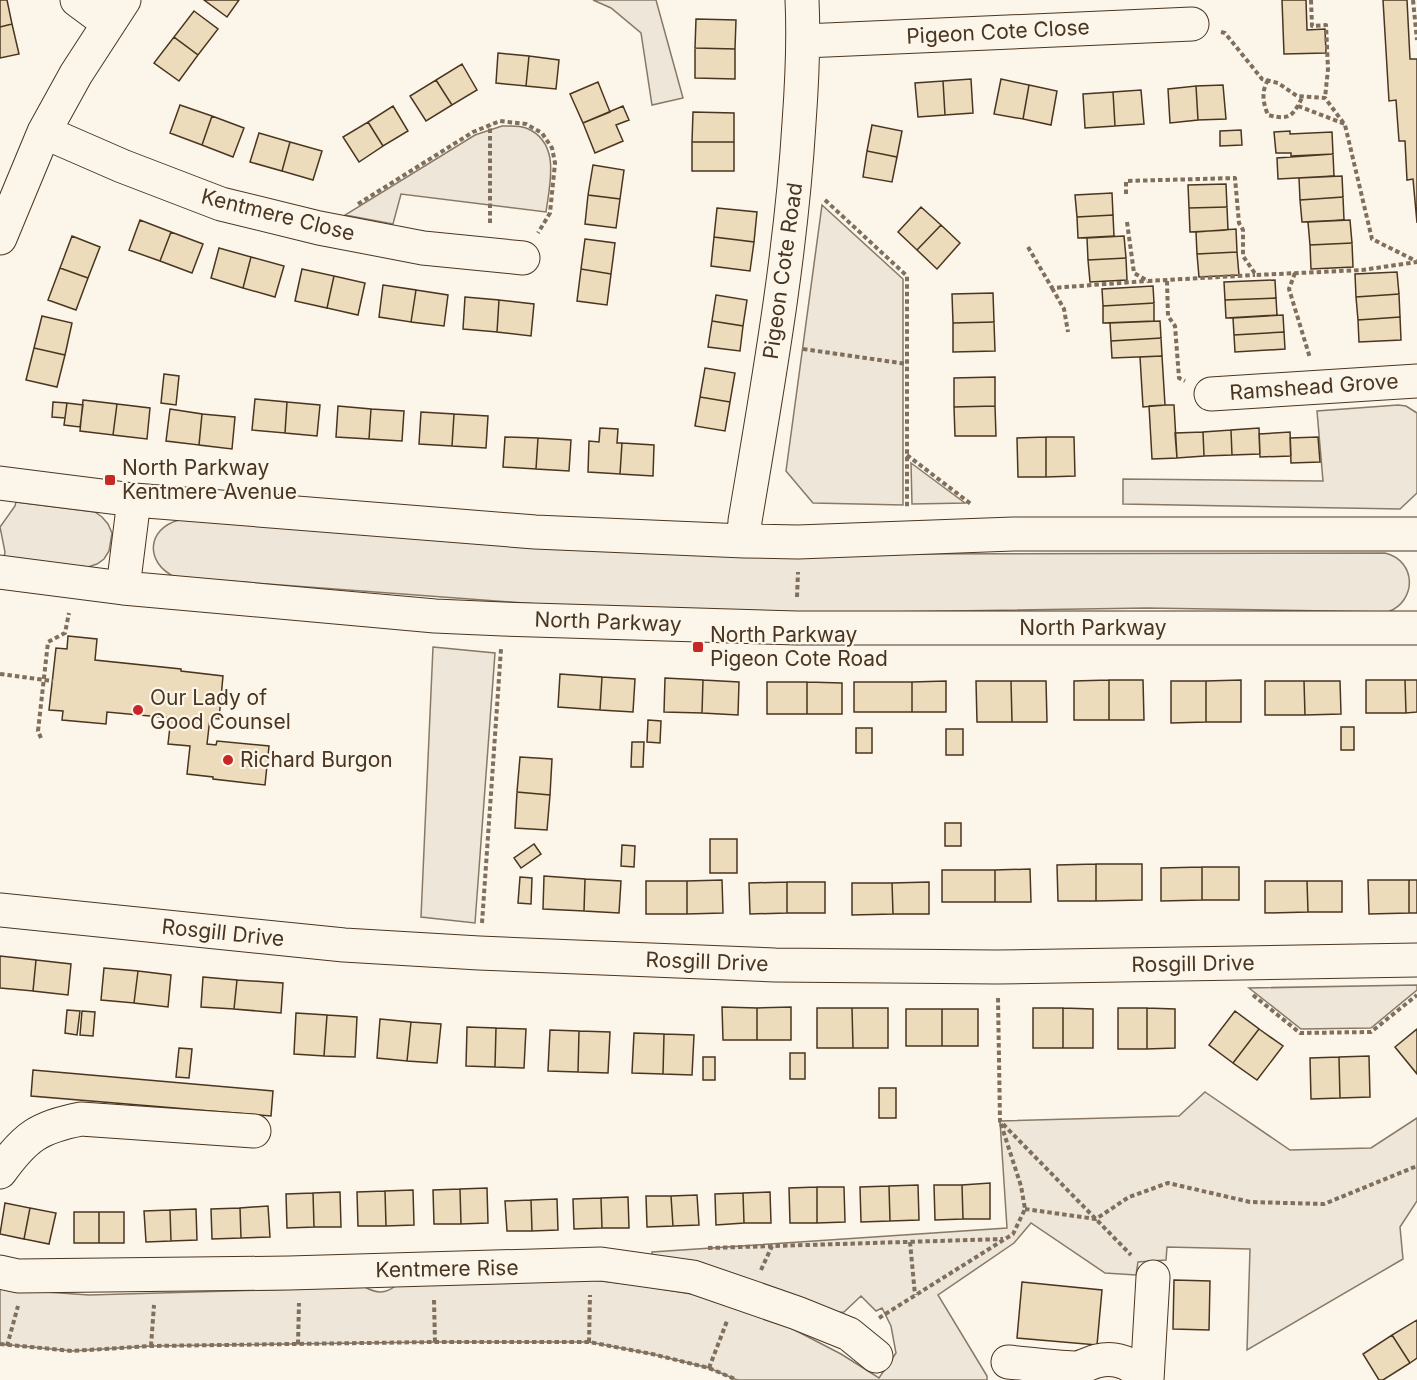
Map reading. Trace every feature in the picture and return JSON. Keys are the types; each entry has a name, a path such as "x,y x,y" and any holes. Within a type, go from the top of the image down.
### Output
{"street":[{"path":"0,238 44,132 75,74 116,11 77,0"},
{"name":"Pigeon Cote Road","path":"744,541 745,520 774,345 795,195 804,41 802,0"},
{"name":"Pigeon Cote Close","path":"804,41 1192,24"},
{"name":"Kentmere Close","path":"44,132 122,166 220,204 319,228 423,248 523,258"},
{"name":"Ramshead Grove","path":"1211,394 1417,381"},
{"path":"0,483 134,500 535,532 744,541 798,542 973,535 1417,534"},
{"path":"123,588 134,500"},
{"name":"North Parkway","path":"0,572 123,588 435,616 503,619 797,628 1417,628"},
{"name":"Rosgill Drive","path":"0,910 345,945 479,953 775,964 998,967 1417,960"},
{"path":"0,1172 14,1153 40,1131 81,1119 254,1131"},
{"name":"Kentmere Rise","path":"13,1274 300,1273 601,1264 693,1277 849,1334 876,1356"},
{"path":"1146,1380 1153,1276"},
{"path":"1008,1362 1078,1368 1096,1361 1110,1359 1125,1362 1137,1369 1146,1380"}],"path":[{"path":"1311,0 1312,26 1326,25 1328,69 1325,98 1346,124 1372,239 1417,262"},
{"path":"1413,0 1417,40"},
{"path":"1192,24 1225,33 1262,79 1278,83 1296,96 1325,98"},
{"path":"1268,80 1264,87 1263,104 1268,115 1282,119 1293,114 1303,96"},
{"path":"1298,106 1346,124"},
{"path":"319,228 473,132 500,121 526,124 542,133 552,148 555,163 550,213 523,258"},
{"path":"490,125 490,255"},
{"path":"1126,194 1126,181 1235,178 1239,223 1243,230 1243,256 1256,275"},
{"path":"795,195 823,199 907,276 907,537"},
{"path":"1127,222 1134,273 1148,281"},
{"path":"1028,247 1064,309 1068,332"},
{"path":"1052,288 1362,270 1417,262"},
{"path":"1295,273 1289,289 1319,387"},
{"path":"1167,281 1168,316 1175,326 1179,378 1211,394"},
{"path":"774,345 907,364"},
{"path":"907,455 972,505 973,535"},
{"path":"797,628 798,542"},
{"path":"41,738 38,731 48,642 65,633 73,582"},
{"path":"479,953 503,619"},
{"path":"0,674 53,681"},
{"path":"1215,964 1300,1033 1371,1032 1417,995"},
{"path":"849,1334 882,1316 1013,1233 1025,1209 1021,1186 1000,1120 998,967"},
{"path":"1000,1120 1153,1276"},
{"path":"1025,1209 1096,1219 1129,1197 1168,1183 1250,1202 1324,1204 1417,1166"},
{"path":"705,1248 1003,1239"},
{"path":"910,1242 915,1295"},
{"path":"589,1342 590,1264"},
{"path":"432,1269 435,1342"},
{"path":"298,1344 300,1273"},
{"path":"7,1346 13,1274"},
{"path":"151,1346 156,1274"},
{"path":"709,1368 738,1293"},
{"path":"0,1344 72,1351 151,1346 589,1342 709,1368 737,1380"}],"shaded area":[{"path":"593,0 656,0 683,98 652,105 641,33 611,8"},
{"path":"502,126 526,128 537,134 544,143 551,164 546,212 401,194 393,224 345,215 475,135"},
{"path":"822,205 903,279 903,505 813,503 786,471"},
{"path":"1406,406 1417,413 1417,493 1400,509 1123,504 1123,479 1323,481 1317,411"},
{"path":"911,463 965,503 912,504"},
{"path":"16,502 95,512 108,524 112,533 109,551 104,559 88,567 4,558 0,527"},
{"path":"179,520 881,554 1385,553 1396,557 1403,564 1408,572 1409,581 1404,599 1398,607 1388,612 1147,608 729,612 537,604 175,577 158,563 153,547 160,531 168,524"},
{"path":"433,647 495,653 475,923 421,917"},
{"path":"1417,985 1417,990 1371,1028 1301,1029 1249,988"},
{"path":"1205,1092 1290,1150 1371,1148 1417,1118 1417,1201 1400,1227 1403,1259 1247,1350 1250,1249 1167,1247 1166,1260 1138,1262 1136,1275 1105,1273 1031,1223 1014,1243 938,1295 987,1376 987,1380 737,1380 709,1368 589,1342 151,1346 72,1351 0,1344 0,1287 89,1295 365,1287 380,1292 395,1286 584,1279 698,1295 789,1327 841,1354 879,1378 896,1353 891,1326 882,1308 876,1311 861,1296 844,1312 822,1313 652,1258 652,1252 1007,1228 1000,1121 1179,1116"}],"building":[{"path":"0,0 7,0 12,24 0,27"},
{"path":"204,0 239,0 227,17"},
{"path":"1282,0 1306,0 1307,30 1325,29 1326,53 1284,54"},
{"path":"1383,0 1407,0 1410,59 1417,59 1417,223 1413,179 1407,180 1405,141 1399,141 1396,100 1389,101"},
{"path":"194,11 218,29 198,55 174,37"},
{"path":"696,19 736,20 735,49 695,48"},
{"path":"12,24 19,54 0,58 0,27"},
{"path":"174,37 198,55 179,81 154,63"},
{"path":"695,48 735,49 735,79 695,78"},
{"path":"498,53 529,56 526,86 496,83"},
{"path":"529,56 559,60 556,89 526,86"},
{"path":"462,64 477,90 452,105 436,80"},
{"path":"971,79 973,113 945,115 943,81"},
{"path":"1001,79 1029,85 1023,119 994,114"},
{"path":"436,80 452,105 426,121 410,96"},
{"path":"943,81 945,115 918,117 915,83"},
{"path":"598,82 610,112 583,123 570,94"},
{"path":"1029,85 1057,91 1051,125 1023,119"},
{"path":"1223,85 1226,119 1198,120 1196,86"},
{"path":"1196,86 1198,120 1170,123 1168,89"},
{"path":"1141,90 1144,124 1115,126 1113,92"},
{"path":"1113,92 1115,126 1085,128 1083,94"},
{"path":"180,105 212,116 202,145 170,133"},
{"path":"393,106 408,131 383,146 368,122"},
{"path":"623,106 629,120 616,125 623,141 595,153 583,123"},
{"path":"693,112 734,113 734,142 692,142"},
{"path":"212,116 244,128 233,157 202,145"},
{"path":"368,122 383,146 359,162 343,137"},
{"path":"872,125 902,131 897,157 867,151"},
{"path":"1241,130 1242,145 1220,146 1220,131"},
{"path":"1290,131 1290,134 1332,132 1333,154 1291,156 1291,153 1276,153 1274,132"},
{"path":"259,133 290,142 282,171 250,162"},
{"path":"290,142 322,151 313,180 282,171"},
{"path":"692,142 734,142 734,171 692,171"},
{"path":"867,151 897,157 892,182 863,177"},
{"path":"1333,154 1334,176 1278,179 1277,158"},
{"path":"593,165 624,170 620,199 588,195"},
{"path":"1342,176 1343,197 1300,200 1299,178"},
{"path":"1226,184 1227,207 1189,208 1188,185"},
{"path":"1112,193 1113,215 1077,217 1075,195"},
{"path":"588,195 620,199 616,228 585,224"},
{"path":"1343,197 1344,220 1302,222 1300,200"},
{"path":"921,207 941,225 917,250 898,232"},
{"path":"1227,207 1228,230 1190,232 1189,208"},
{"path":"717,208 757,212 754,242 714,237"},
{"path":"1113,215 1114,236 1078,238 1077,217"},
{"path":"140,220 171,232 160,261 129,250"},
{"path":"1350,220 1352,243 1310,245 1308,222"},
{"path":"941,225 960,243 937,269 917,250"},
{"path":"1236,229 1237,252 1197,254 1196,232"},
{"path":"171,232 203,244 192,273 160,261"},
{"path":"72,236 100,247 88,278 60,268"},
{"path":"1124,236 1126,258 1088,260 1087,238"},
{"path":"714,237 754,242 750,271 711,266"},
{"path":"585,239 615,243 611,274 581,269"},
{"path":"1352,243 1353,267 1311,269 1310,245"},
{"path":"219,248 251,257 243,288 211,278"},
{"path":"1237,252 1239,275 1199,277 1197,254"},
{"path":"251,257 284,266 275,297 243,288"},
{"path":"1126,258 1127,280 1090,282 1088,260"},
{"path":"60,268 88,278 76,310 48,300"},
{"path":"302,269 334,276 327,308 295,301"},
{"path":"581,269 611,274 607,305 577,301"},
{"path":"1397,272 1399,294 1356,297 1355,274"},
{"path":"334,276 365,283 358,315 327,308"},
{"path":"1275,280 1276,298 1225,300 1224,282"},
{"path":"383,285 416,290 411,322 379,317"},
{"path":"1153,286 1154,303 1103,306 1102,289"},
{"path":"416,290 448,295 444,326 411,322"},
{"path":"993,293 994,322 953,323 952,294"},
{"path":"1399,294 1400,317 1358,320 1356,297"},
{"path":"716,295 747,300 743,326 712,321"},
{"path":"465,297 499,300 497,332 463,329"},
{"path":"1276,298 1277,315 1226,318 1225,300"},
{"path":"499,300 534,304 531,336 497,332"},
{"path":"1154,303 1154,321 1103,323 1103,306"},
{"path":"1283,315 1284,332 1234,335 1233,318"},
{"path":"42,316 72,323 65,355 34,348"},
{"path":"1400,317 1401,340 1359,342 1358,320"},
{"path":"712,321 743,326 740,351 708,347"},
{"path":"1160,321 1161,338 1111,341 1110,323"},
{"path":"994,322 995,351 953,352 953,323"},
{"path":"1284,332 1285,349 1235,352 1234,335"},
{"path":"1161,338 1162,356 1112,358 1111,341"},
{"path":"34,348 65,355 57,387 26,380"},
{"path":"1162,356 1165,405 1143,407 1140,357"},
{"path":"705,368 735,373 730,402 700,397"},
{"path":"164,374 179,376 176,405 161,403"},
{"path":"995,377 995,406 954,407 954,378"},
{"path":"700,397 730,402 725,431 695,426"},
{"path":"255,399 287,402 285,433 252,430"},
{"path":"83,400 117,404 113,435 80,431"},
{"path":"53,402 67,403 65,418 52,417"},
{"path":"287,402 320,405 317,436 285,433"},
{"path":"67,403 83,405 80,427 64,425"},
{"path":"117,404 150,408 147,439 113,435"},
{"path":"1174,405 1177,458 1152,459 1149,406"},
{"path":"338,406 371,409 369,439 336,437"},
{"path":"995,406 996,436 955,436 954,407"},
{"path":"170,409 202,414 199,445 166,441"},
{"path":"371,409 404,411 402,441 369,439"},
{"path":"421,412 454,414 452,446 419,444"},
{"path":"202,414 235,417 232,449 199,445"},
{"path":"454,414 488,416 486,448 452,446"},
{"path":"600,428 618,429 617,443 622,443 620,474 588,472 589,441 599,442"},
{"path":"1259,428 1260,454 1232,455 1231,430"},
{"path":"1231,430 1232,455 1204,456 1203,432"},
{"path":"1203,432 1204,456 1177,458 1175,433"},
{"path":"1290,432 1291,456 1260,457 1259,434"},
{"path":"505,437 538,438 536,469 503,467"},
{"path":"1046,437 1046,477 1018,477 1017,438"},
{"path":"1046,437 1074,437 1075,476 1046,477"},
{"path":"1318,437 1320,462 1291,463 1290,438"},
{"path":"538,438 571,440 569,471 536,469"},
{"path":"622,443 654,445 653,476 620,474"},
{"name":"Our Lady of Good Counsel","path":"68,636 97,639 95,660 223,676 219,719 210,718 207,744 216,745 217,741 269,746 265,785 187,774 190,746 168,744 171,718 107,712 106,724 62,720 63,711 49,710 56,648 67,649"},
{"path":"560,674 602,677 600,710 558,707"},
{"path":"602,677 635,679 633,712 600,710"},
{"path":"665,678 703,680 702,713 664,712"},
{"path":"703,680 739,682 738,715 702,713"},
{"path":"1109,680 1109,720 1074,720 1074,681"},
{"path":"1109,680 1143,680 1144,720 1109,720"},
{"path":"1241,680 1241,722 1206,722 1206,681"},
{"path":"1366,680 1405,680 1406,713 1366,713"},
{"path":"1405,680 1417,680 1417,712 1406,713"},
{"path":"946,681 946,712 912,712 912,682"},
{"path":"976,681 1011,681 1012,722 977,722"},
{"path":"1011,681 1046,681 1047,722 1012,722"},
{"path":"1171,681 1206,681 1206,722 1171,723"},
{"path":"1265,681 1304,681 1305,715 1265,715"},
{"path":"1304,681 1340,681 1341,714 1305,715"},
{"path":"767,682 807,682 807,714 767,714"},
{"path":"807,682 842,683 842,714 807,714"},
{"path":"854,682 912,682 912,712 854,712"},
{"path":"648,720 661,721 660,743 647,742"},
{"path":"1341,727 1354,727 1354,750 1341,750"},
{"path":"856,728 872,728 872,753 856,753"},
{"path":"946,729 963,729 963,755 946,755"},
{"path":"632,742 644,742 643,767 631,767"},
{"path":"520,757 552,759 550,795 517,792"},
{"path":"517,792 550,795 547,830 515,828"},
{"path":"945,823 961,823 961,846 945,846"},
{"path":"710,839 737,839 737,873 710,873"},
{"path":"534,844 541,854 521,868 514,858"},
{"path":"622,845 635,846 634,867 621,866"},
{"path":"1096,864 1096,901 1058,901 1057,865"},
{"path":"1096,864 1142,864 1142,900 1096,901"},
{"path":"1202,867 1202,900 1161,901 1161,868"},
{"path":"1202,867 1239,867 1239,900 1202,900"},
{"path":"1030,869 1031,902 995,902 995,870"},
{"path":"942,870 995,870 995,902 942,902"},
{"path":"544,876 585,879 584,911 543,909"},
{"path":"520,877 532,878 531,904 518,903"},
{"path":"585,879 621,881 619,913 584,911"},
{"path":"722,880 723,913 687,914 687,881"},
{"path":"1368,880 1409,880 1409,913 1369,914"},
{"path":"1409,880 1417,880 1417,913 1409,913"},
{"path":"646,881 687,881 687,914 646,914"},
{"path":"1265,881 1307,881 1308,912 1265,913"},
{"path":"1307,881 1342,881 1342,912 1308,912"},
{"path":"787,882 787,913 750,914 749,883"},
{"path":"787,882 825,882 825,913 787,913"},
{"path":"929,882 929,914 893,914 892,883"},
{"path":"852,883 892,883 893,914 852,915"},
{"path":"0,956 36,960 33,991 0,988"},
{"path":"36,960 71,964 68,995 33,991"},
{"path":"104,968 138,971 134,1003 101,1000"},
{"path":"138,971 171,975 168,1007 134,1003"},
{"path":"203,977 237,980 234,1009 201,1007"},
{"path":"237,980 283,983 281,1013 234,1009"},
{"path":"722,1007 757,1008 757,1040 723,1040"},
{"path":"791,1007 791,1040 757,1040 757,1008"},
{"path":"817,1008 852,1008 853,1048 817,1048"},
{"path":"852,1008 888,1008 888,1048 853,1048"},
{"path":"1033,1008 1063,1008 1063,1048 1033,1048"},
{"path":"1063,1008 1093,1009 1093,1048 1063,1048"},
{"path":"1118,1008 1147,1008 1147,1049 1118,1049"},
{"path":"1147,1008 1175,1009 1175,1048 1147,1049"},
{"path":"906,1009 942,1009 942,1046 906,1046"},
{"path":"942,1009 978,1009 978,1046 942,1046"},
{"path":"67,1010 80,1011 77,1035 65,1033"},
{"path":"82,1011 95,1012 93,1036 80,1035"},
{"path":"1235,1011 1259,1029 1233,1063 1209,1045"},
{"path":"296,1013 327,1015 324,1056 294,1054"},
{"path":"327,1015 357,1017 355,1057 324,1056"},
{"path":"380,1019 411,1022 407,1061 377,1058"},
{"path":"411,1022 441,1024 437,1063 407,1061"},
{"path":"467,1027 496,1028 495,1067 466,1066"},
{"path":"496,1028 526,1029 524,1068 495,1067"},
{"path":"1259,1029 1283,1046 1257,1080 1233,1063"},
{"path":"1417,1029 1417,1074 1395,1047"},
{"path":"550,1030 579,1031 578,1072 548,1071"},
{"path":"579,1031 610,1032 608,1073 578,1072"},
{"path":"634,1033 664,1034 663,1074 632,1073"},
{"path":"664,1034 694,1035 692,1075 663,1074"},
{"path":"179,1048 192,1049 189,1078 176,1077"},
{"path":"790,1053 805,1053 805,1079 790,1079"},
{"path":"1369,1056 1370,1097 1340,1098 1339,1057"},
{"path":"703,1057 715,1057 715,1080 703,1080"},
{"path":"1339,1057 1340,1098 1311,1099 1310,1058"},
{"path":"33,1070 273,1091 271,1116 31,1096"},
{"path":"879,1088 896,1088 896,1118 879,1118"},
{"path":"990,1183 990,1219 963,1219 962,1185"},
{"path":"918,1185 919,1220 890,1221 889,1186"},
{"path":"934,1185 962,1185 963,1219 935,1220"},
{"path":"889,1186 890,1221 861,1222 860,1187"},
{"path":"817,1187 844,1187 845,1222 817,1223"},
{"path":"817,1187 817,1223 790,1223 789,1188"},
{"path":"487,1188 488,1223 461,1224 460,1189"},
{"path":"460,1189 461,1224 434,1224 433,1190"},
{"path":"413,1190 414,1225 386,1226 385,1191"},
{"path":"385,1191 386,1226 358,1226 357,1192"},
{"path":"340,1192 341,1227 314,1227 313,1193"},
{"path":"770,1192 771,1223 744,1223 743,1193"},
{"path":"313,1193 314,1227 287,1228 286,1194"},
{"path":"743,1193 744,1223 716,1225 715,1194"},
{"path":"697,1195 699,1225 673,1226 671,1196"},
{"path":"646,1196 671,1196 673,1226 647,1227"},
{"path":"628,1197 629,1228 602,1228 601,1198"},
{"path":"601,1198 602,1228 574,1229 573,1199"},
{"path":"557,1199 558,1230 532,1231 531,1200"},
{"path":"531,1200 532,1231 507,1231 505,1201"},
{"path":"5,1203 30,1208 24,1239 0,1234"},
{"path":"268,1206 270,1237 241,1238 240,1208"},
{"path":"30,1208 56,1213 49,1244 24,1239"},
{"path":"240,1208 241,1238 212,1239 211,1209"},
{"path":"196,1209 197,1240 171,1241 170,1210"},
{"path":"170,1210 171,1241 146,1242 144,1211"},
{"path":"74,1212 99,1212 99,1243 74,1243"},
{"path":"99,1212 124,1212 124,1243 99,1243"},
{"path":"1174,1280 1210,1281 1209,1330 1173,1329"},
{"path":"1022,1282 1102,1290 1097,1345 1017,1338"},
{"path":"1417,1320 1417,1358 1410,1363 1392,1335"},
{"path":"1392,1335 1410,1363 1383,1380 1379,1380 1363,1354"}],"place":[{"name":"North Parkway Kentmere Avenue","path":"110,480"},
{"name":"North Parkway Pigeon Cote Road","path":"698,647"},
{"name":"Our Lady of Good Counsel","path":"138,710"},
{"name":"Richard Burgon","path":"228,760"}]}
